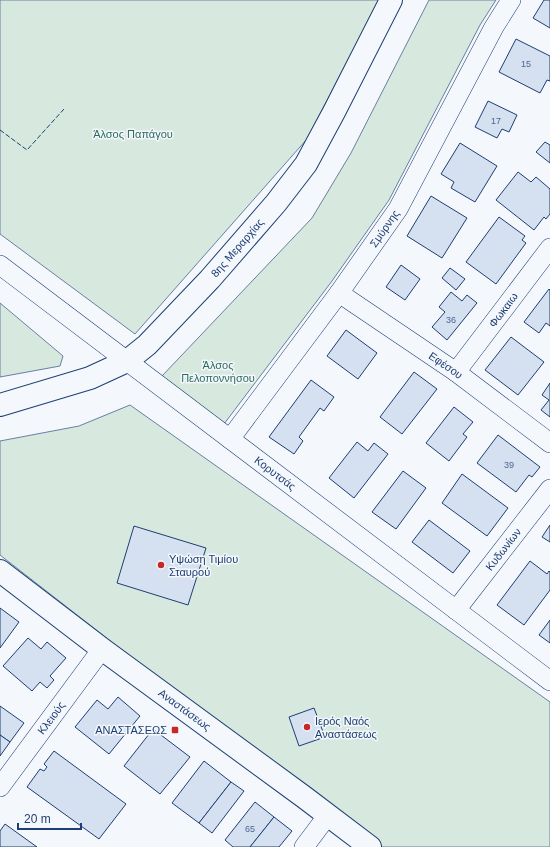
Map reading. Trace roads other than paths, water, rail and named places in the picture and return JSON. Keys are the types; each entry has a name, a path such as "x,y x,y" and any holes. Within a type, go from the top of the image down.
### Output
{"street":[{"name":"8ης Μεραρχίας","path":"0,405 90,378 127,361 147,345 210,279 276,203 306,164 391,0"},
{"name":"Σμύρνης","path":"230,439 339,293 398,209 494,27 511,0"},
{"name":"Φωκαιω","path":"456,372 550,248"},
{"name":"Κορυτσάς","path":"1,268 127,361 550,681"},
{"name":"Εφέσου","path":"339,293 456,372 550,443"},
{"name":"Κυδωνίων","path":"456,610 550,489"},
{"name":"Αναστάσεως","path":"0,571 102,649 370,847"},
{"name":"Κλειούς","path":"0,786 102,649"},
{"path":"304,847 328,815"}],"place":[{"name":"Υψώση Τιμίου Σταυρού","path":"161,565"},
{"name":"Ιερός Ναός Αναστάσεως","path":"307,727"},
{"name":"ΑΝΑΣΤΑΣΕΩΣ","path":"175,730"}],"park label":[{"name":"Άλσος Παπάγου","path":"133,134"},
{"name":"Άλσος Πελοποννήσου","path":"218,371"}]}
